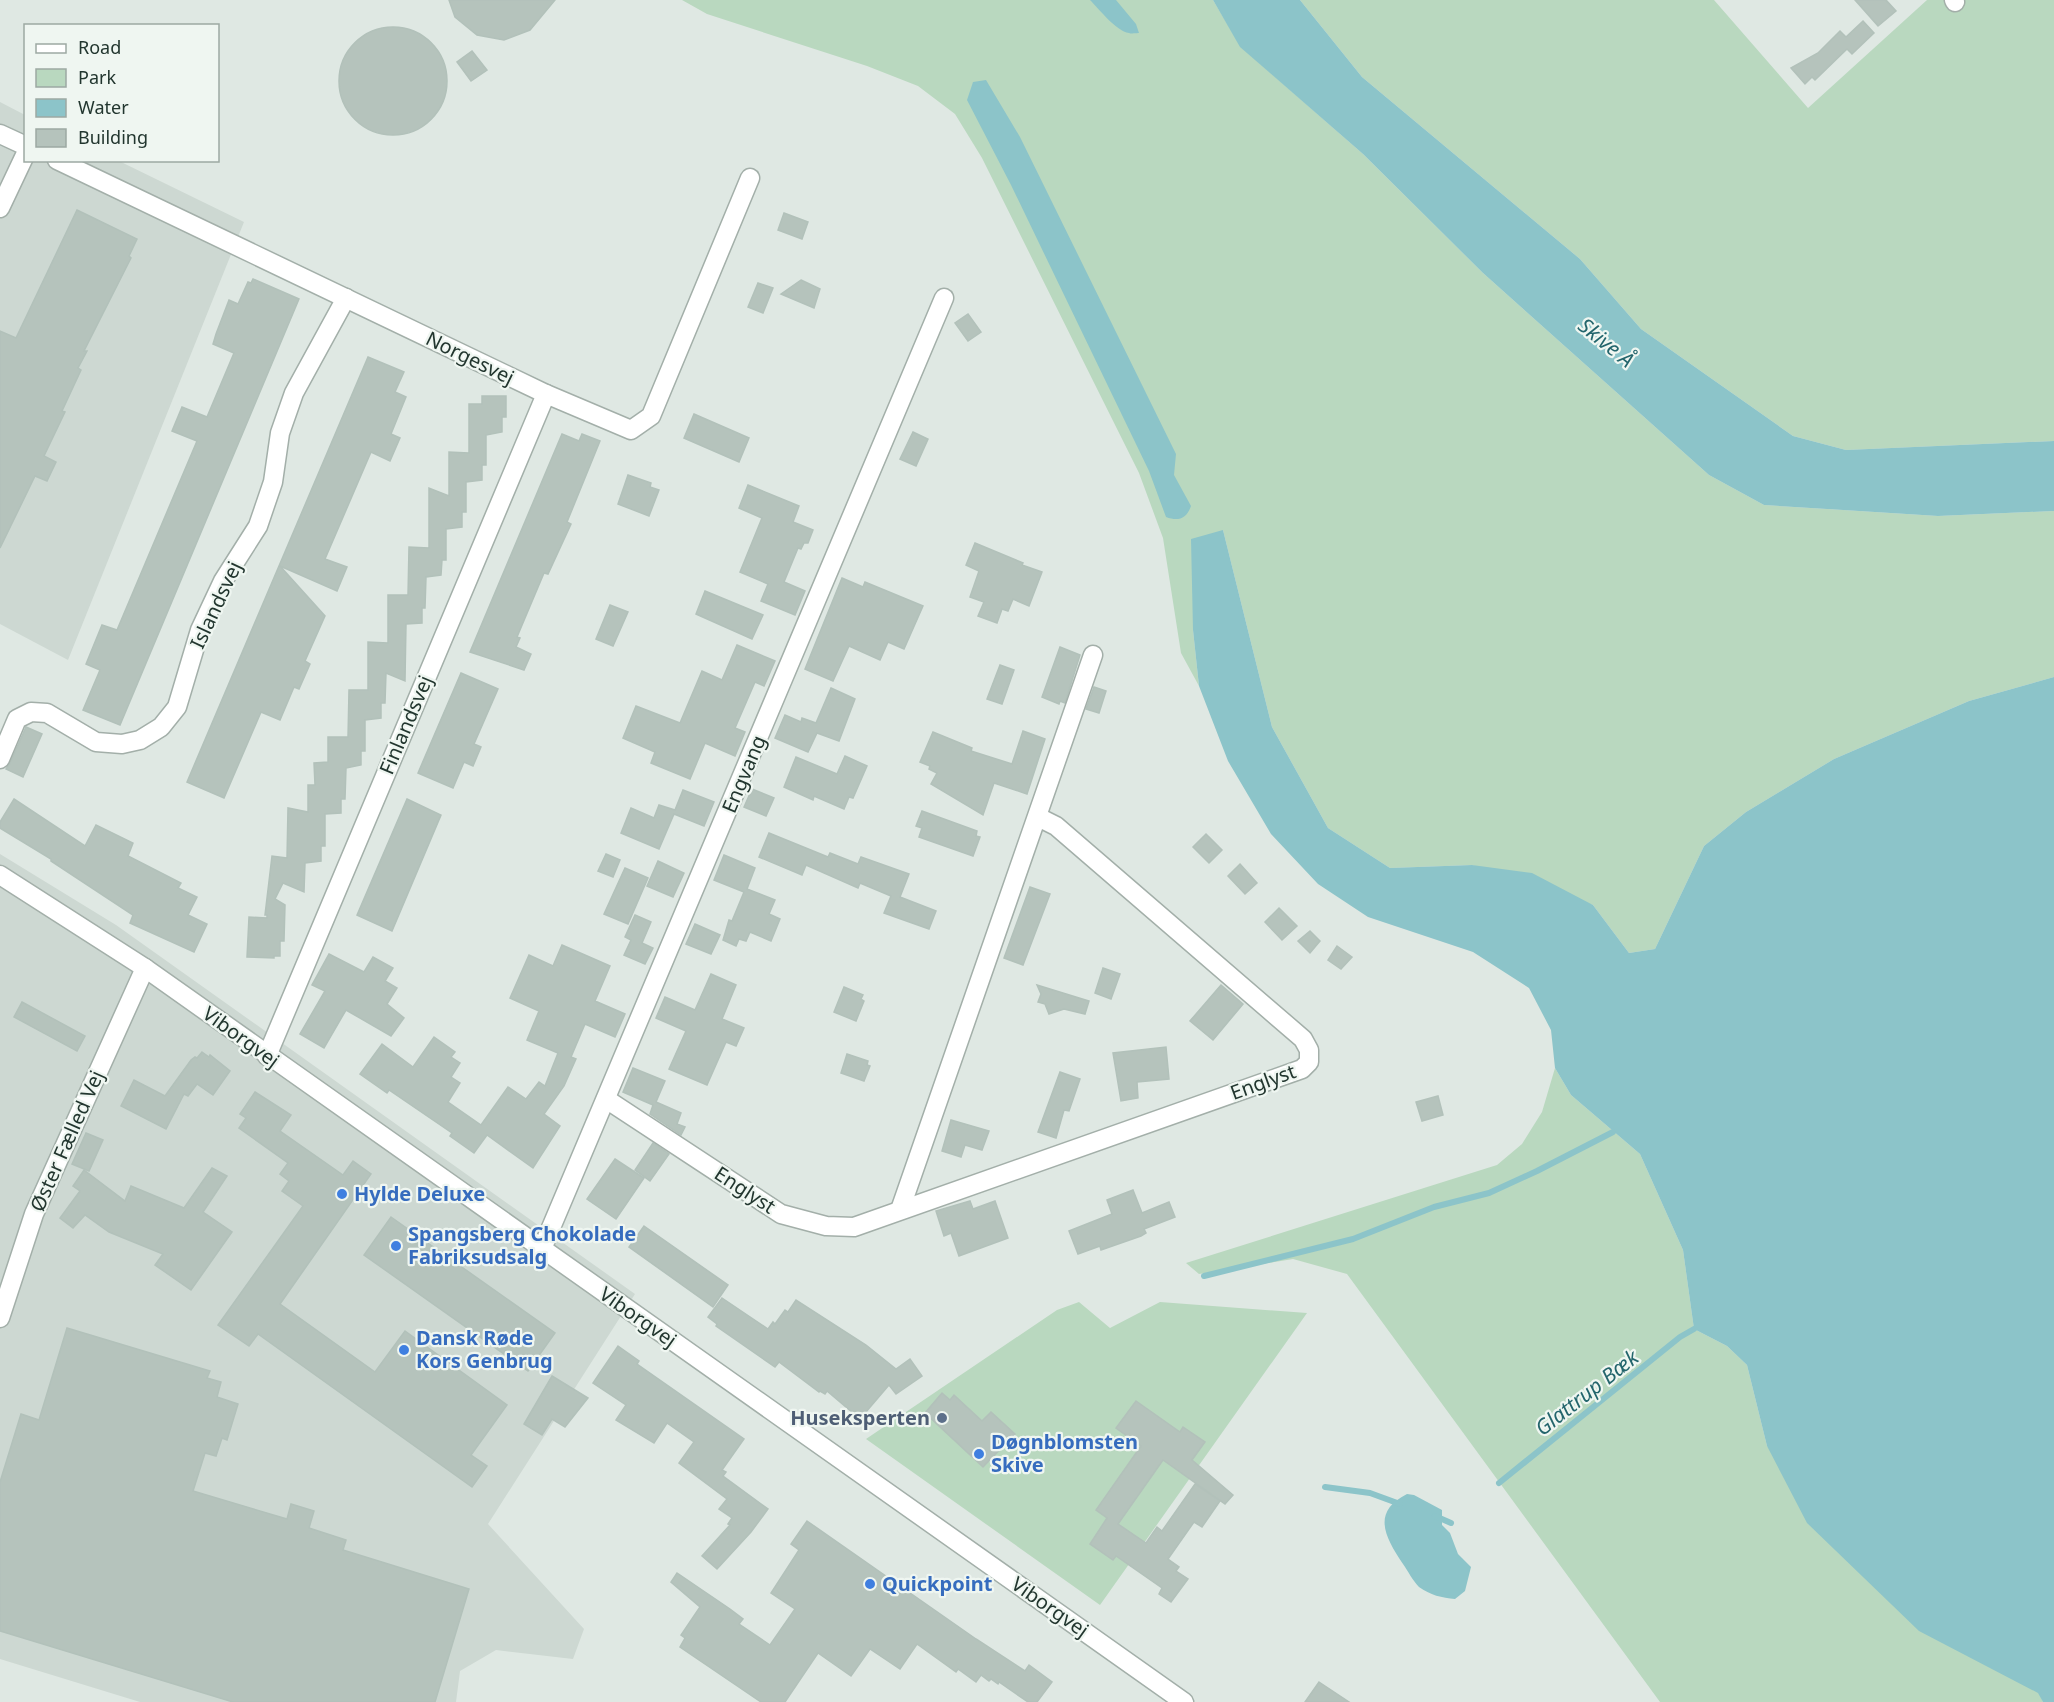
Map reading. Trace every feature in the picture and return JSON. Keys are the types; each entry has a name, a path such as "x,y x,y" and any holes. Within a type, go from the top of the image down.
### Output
{"street":[{"path":"0,134 24,145"},
{"path":"0,208 24,157"},
{"name":"Norgesvej","path":"61,162 546,394 631,430 651,416 750,178"},
{"name":"Islandsvej","path":"0,759 17,719 31,712 47,713 96,742 122,744 140,740 161,726 177,707 200,630 223,581 258,526 273,482 280,433 294,393 346,298"},
{"name":"Engvang","path":"542,1249 944,298"},
{"name":"Finlandsvej","path":"267,1056 546,394"},
{"path":"900,1210 1093,655"},
{"name":"Englyst","path":"606,1099 781,1214 826,1226 854,1227 1302,1070 1309,1062 1309,1050 1303,1038 1056,826 1038,817"},
{"name":"Viborgvej","path":"0,874 145,968 1184,1702"},
{"name":"Øster Fælled Vej","path":"0,1318 34,1214 145,968"}],"shaded area":[{"path":"0,102 24,114 24,162 121,162 244,222 68,660 0,624"},
{"path":"0,854 116,925 635,1294 488,1524 584,1629 573,1659 496,1650 460,1671 456,1702 140,1702 0,1659"}],"green space":[{"path":"682,0 1213,0 1241,47 1363,154 1483,273 1709,475 1764,505 1938,516 2054,511 2054,677 1969,701 1834,759 1746,812 1704,846 1655,949 1629,953 1593,905 1472,865 1390,868 1328,828 1272,727 1223,530 1193,630 1199,686 1181,653 1163,538 1139,473 982,158 955,114 918,86 867,66 707,14"},
{"path":"1300,0 1714,0 1808,108 1927,0 2054,0 2054,441 1846,450 1793,436 1641,329 1580,259 1362,77"},
{"path":"1555,1068 1571,1095 1640,1154 1683,1250 1694,1329 1727,1346 1747,1365 1767,1446 2039,1693 2043,1702 1660,1702 1347,1274 1293,1259 1199,1274 1186,1263 1497,1165 1522,1144 1542,1112"},
{"path":"1079,1302 1110,1328 1160,1302 1307,1313 1100,1605 866,1439 1057,1310"}],"water":[{"path":"1090,0 1116,0 1136,24 1139,33 1129,33 1119,28"},
{"name":"Skive Å","path":"1213,0 1300,0 1362,77 1580,259 1641,329 1793,436 1846,450 2054,441 2054,511 1938,516 1764,505 1709,475 1483,273 1363,154 1240,47"},
{"path":"986,80 1020,137 1176,454 1174,475 1191,506 1182,518 1166,517 1149,471 1011,185 967,100 973,82"},
{"path":"1223,530 1272,727 1328,828 1390,868 1472,865 1532,873 1593,905 1629,953 1655,949 1704,846 1746,812 1834,759 1969,701 2054,677 2054,1702 2043,1702 2038,1693 1919,1631 1807,1523 1767,1446 1747,1365 1727,1346 1694,1329 1683,1250 1640,1154 1571,1095 1555,1068 1551,1030 1529,988 1473,952 1368,917 1318,884 1271,834 1228,761 1199,686 1193,630 1191,539"},
{"path":"1407,1494 1414,1495 1442,1510 1442,1525 1450,1533 1458,1554 1471,1567 1465,1591 1455,1599 1436,1596 1419,1587 1391,1544 1385,1526 1385,1517 1396,1501"}],"building":[{"path":"449,0 555,0 530,30 504,40 477,35 455,17"},
{"path":"1855,0 1886,0 1896,11 1878,26"},
{"path":"1863,21 1874,33 1852,54 1847,49 1815,80 1812,77 1805,84 1791,68 1818,53 1840,31 1846,37"},
{"path":"393,27 403,28 423,36 431,43 438,51 446,71 446,91 438,111 431,119 423,126 403,134 393,135 383,134 363,126 355,119 348,111 340,91 339,81 340,71 348,51 355,43 363,36 383,28"},
{"path":"472,51 487,70 471,81 457,62"},
{"path":"77,210 137,239 129,256 131,258 84,351 87,351 78,368 81,370 62,411 65,412 44,456 56,462 47,481 35,476 0,548 0,331 16,338"},
{"path":"784,213 808,222 802,239 778,230"},
{"path":"253,279 299,299 120,725 83,710 100,670 86,664 102,625 117,630 197,441 172,431 182,407 207,417 234,353 213,344 216,334 229,300 238,304 248,282 251,283"},
{"path":"801,280 820,289 814,308 781,294"},
{"path":"758,283 773,288 763,313 748,307"},
{"path":"968,314 981,332 968,341 955,323"},
{"path":"368,357 404,372 395,392 406,397 391,434 400,438 390,461 371,452 325,559 347,567 337,591 280,566 325,616 305,661 310,664 299,689 294,687 280,720 261,712 224,798 187,782"},
{"path":"482,396 506,396 506,417 502,417 502,432 486,435 486,465 482,465 482,480 466,482 466,512 462,512 462,527 446,529 446,560 442,560 441,575 426,577 422,623 406,624 405,681 386,673 385,703 381,703 381,718 365,720 365,751 361,751 361,765 346,768 345,799 341,799 341,813 325,814 325,846 321,846 321,861 305,863 304,892 283,883 275,899 285,905 284,941 280,941 280,956 274,956 274,958 247,957 249,917 267,918 265,915 272,856 287,858 288,808 308,812 308,785 315,785 314,763 328,762 328,737 348,737 349,690 368,690 368,642 388,643 388,595 408,595 409,547 429,548 429,488 449,496 449,452 469,453 469,404 482,404"},
{"path":"694,414 749,438 739,462 684,438"},
{"path":"913,432 928,439 916,466 900,459"},
{"path":"562,434 579,441 582,434 600,441 567,522 571,524 548,574 544,573 517,637 520,638 516,647 531,654 524,670 470,652"},
{"path":"628,475 651,483 650,487 659,490 649,516 618,504"},
{"path":"748,485 799,506 793,522 813,530 808,543 804,543 801,549 798,548 784,582 805,591 795,615 761,601 768,584 740,572 762,518 739,508"},
{"path":"975,543 1042,572 1029,606 1013,599 1008,611 1002,609 997,623 978,616 984,602 970,597 979,571 966,565"},
{"path":"842,578 863,587 865,582 923,606 904,649 888,642 880,660 849,646 833,681 805,669"},
{"path":"705,591 763,615 752,639 696,614"},
{"path":"610,605 628,612 613,646 596,639"},
{"path":"737,645 775,661 764,686 755,682 735,728 745,732 735,756 705,743 690,779 651,763 655,752 623,738 636,706 680,723 702,671 722,680"},
{"path":"1060,647 1080,655 1065,703 1060,701 1059,704 1042,697"},
{"path":"1000,665 1014,670 1002,704 987,699"},
{"path":"461,673 498,689 474,744 481,747 473,766 464,762 453,788 418,773"},
{"path":"1094,687 1106,691 1099,713 1086,709"},
{"path":"831,688 855,699 839,741 817,733 808,752 775,738 785,715 801,722 802,718 816,723"},
{"path":"26,727 42,734 23,777 6,769"},
{"path":"1023,731 1045,739 1027,794 994,783 983,815 931,784 937,773 929,769 930,766 920,762 933,732 972,748 971,751 1012,764"},
{"path":"845,756 867,766 853,798 849,797 844,809 814,796 813,800 784,787 796,757 837,774"},
{"path":"752,789 774,798 766,816 744,807"},
{"path":"683,790 714,802 704,826 674,814 659,849 621,833 631,808 654,818 659,805 675,810"},
{"path":"14,799 85,846 96,825 133,843 128,856 181,883 178,888 197,897 188,915 207,924 194,952 130,923 133,915 51,859 0,828 0,822"},
{"path":"407,799 441,815 392,931 357,915"},
{"path":"922,811 977,831 976,836 980,837 973,856 919,837 922,828 916,826"},
{"path":"769,833 828,857 830,853 858,864 861,857 909,874 900,897 936,911 929,929 884,913 891,896 860,883 858,888 806,865 802,875 759,857"},
{"path":"1206,834 1222,850 1209,863 1193,847"},
{"path":"606,854 620,860 613,877 598,871"},
{"path":"724,855 755,868 747,889 775,900 769,914 780,919 771,941 750,932 746,941 739,939 736,946 723,940 729,920 732,921 744,892 714,880"},
{"path":"658,861 684,873 673,897 647,886"},
{"path":"1240,864 1257,883 1245,894 1228,876"},
{"path":"625,868 648,878 628,924 604,914"},
{"path":"1030,887 1050,894 1023,965 1004,958"},
{"path":"1279,908 1297,926 1282,940 1265,922"},
{"path":"635,915 651,922 642,943 653,948 645,964 624,955 631,940 625,937"},
{"path":"695,924 720,935 711,954 686,944"},
{"path":"1310,931 1320,941 1310,953 1298,941"},
{"path":"562,945 610,966 595,1001 625,1014 615,1037 585,1024 571,1057 576,1059 564,1086 544,1114 560,1126 533,1168 487,1135 474,1153 450,1136 452,1133 389,1090 387,1093 360,1074 382,1044 413,1067 434,1037 455,1052 451,1057 460,1063 451,1077 460,1083 448,1102 481,1125 508,1087 526,1099 539,1082 545,1086 558,1053 527,1040 539,1011 510,998 529,955 553,966"},
{"path":"1337,946 1352,957 1341,969 1328,960"},
{"path":"329,954 364,972 373,957 393,968 385,981 397,988 387,1004 404,1018 391,1036 346,1010 324,1048 300,1034 325,991 312,985"},
{"path":"1103,968 1120,974 1111,999 1095,993"},
{"path":"711,974 736,985 722,1019 744,1028 736,1046 726,1042 707,1085 669,1069 686,1031 656,1018 665,997 695,1010"},
{"path":"1037,985 1089,1001 1085,1014 1064,1009 1049,1014 1045,1004 1038,1002 1041,994"},
{"path":"1221,985 1243,1004 1213,1040 1190,1021"},
{"path":"844,987 863,995 861,999 864,1001 856,1021 834,1012"},
{"path":"22,1002 85,1036 77,1051 14,1017"},
{"path":"1166,1047 1169,1079 1137,1082 1138,1098 1121,1101 1113,1053"},
{"path":"202,1052 209,1057 210,1055 230,1071 213,1095 197,1084 188,1096 184,1094 166,1129 121,1106 134,1080 165,1096 191,1060 197,1058"},
{"path":"847,1054 868,1061 867,1065 870,1066 864,1081 841,1073"},
{"path":"633,1068 665,1081 656,1102 681,1113 677,1124 685,1127 681,1135 650,1114 653,1105 623,1092"},
{"path":"1060,1072 1080,1079 1069,1111 1064,1110 1056,1138 1038,1132"},
{"path":"255,1092 291,1115 280,1131 343,1175 353,1161 371,1174 280,1304 375,1372 405,1331 507,1405 471,1455 487,1466 472,1487 258,1334 249,1346 218,1325 303,1206 282,1191 289,1181 280,1174 288,1163 239,1128 246,1118 240,1114"},
{"path":"1438,1096 1443,1115 1422,1121 1416,1102"},
{"path":"951,1120 989,1131 982,1150 965,1145 961,1157 942,1151"},
{"path":"86,1133 103,1140 89,1171 72,1164"},
{"path":"653,1143 669,1154 650,1181 635,1170"},
{"path":"615,1159 644,1178 616,1219 587,1199"},
{"path":"212,1168 227,1176 203,1212 232,1232 191,1290 155,1265 163,1254 109,1232 85,1215 73,1228 60,1218 80,1191 73,1186 84,1170 125,1201 131,1186 184,1208"},
{"path":"1133,1190 1142,1213 1169,1202 1175,1217 1144,1229 1146,1233 1141,1236 1101,1250 1100,1246 1078,1254 1069,1231 1112,1214 1107,1200"},
{"path":"970,1201 973,1209 995,1201 1008,1238 959,1256 951,1233 944,1236 936,1211"},
{"path":"391,1217 555,1333 528,1371 364,1255"},
{"path":"644,1226 728,1285 713,1307 629,1247"},
{"path":"722,1298 768,1329 773,1322 775,1324 785,1310 788,1312 796,1300 866,1345 896,1369 910,1359 922,1376 896,1394 889,1385 860,1419 827,1391 825,1394 819,1392 779,1362 775,1367 716,1326 717,1324 708,1317"},
{"path":"67,1328 210,1371 207,1378 221,1382 217,1397 238,1404 227,1440 222,1438 216,1456 205,1453 193,1491 287,1519 291,1504 314,1511 309,1528 346,1540 343,1550 469,1589 435,1702 233,1702 0,1631 0,1482 21,1414 39,1420"},
{"path":"618,1346 639,1361 637,1364 744,1439 722,1470 726,1472 723,1476 768,1509 751,1532 717,1569 702,1556 730,1525 728,1524 732,1518 719,1509 727,1499 679,1463 694,1442 667,1423 654,1443 616,1420 626,1405 593,1383"},
{"path":"552,1376 588,1398 565,1427 552,1419 542,1435 524,1424"},
{"path":"942,1393 950,1400 954,1395 982,1421 991,1412 1015,1434 983,1467 925,1413"},
{"path":"1136,1401 1180,1432 1183,1427 1205,1442 1192,1460 1233,1495 1225,1504 1163,1460 1118,1524 1146,1543 1157,1527 1162,1531 1195,1484 1220,1501 1202,1527 1194,1522 1168,1559 1179,1567 1176,1571 1188,1579 1171,1602 1159,1594 1162,1588 1116,1556 1113,1560 1090,1544 1107,1518 1096,1510 1141,1446 1116,1428"},
{"path":"807,1521 976,1639 1025,1671 1029,1665 1052,1682 1037,1702 1028,1702 999,1682 998,1684 991,1679 989,1681 981,1675 976,1682 958,1669 956,1672 917,1644 900,1669 870,1649 851,1676 818,1653 785,1702 761,1702 680,1647 685,1638 681,1635 700,1607 671,1582 677,1573 743,1619 739,1624 770,1645 795,1609 771,1593 799,1550 791,1544"},
{"path":"1319,1682 1349,1702 1305,1702"}],"waterway":[{"path":"1204,1276 1353,1239 1434,1207 1489,1193 1613,1132"},
{"name":"Glattrup Bæk","path":"1499,1483 1680,1337 1694,1329"},
{"name":"Glattrup Bæk","path":"1325,1487 1370,1493 1400,1504"},
{"name":"Glattrup Bæk","path":"1435,1516 1451,1523"}],"place":[{"name":"Hylde Deluxe","path":"342,1194"},
{"name":"Spangsberg Chokolade Fabriksudsalg","path":"396,1246"},
{"name":"Dansk Røde Kors Genbrug","path":"404,1350"},
{"name":"Huseksperten","path":"942,1418"},
{"name":"Døgnblomsten Skive","path":"979,1454"},
{"name":"Quickpoint","path":"870,1584"}]}
